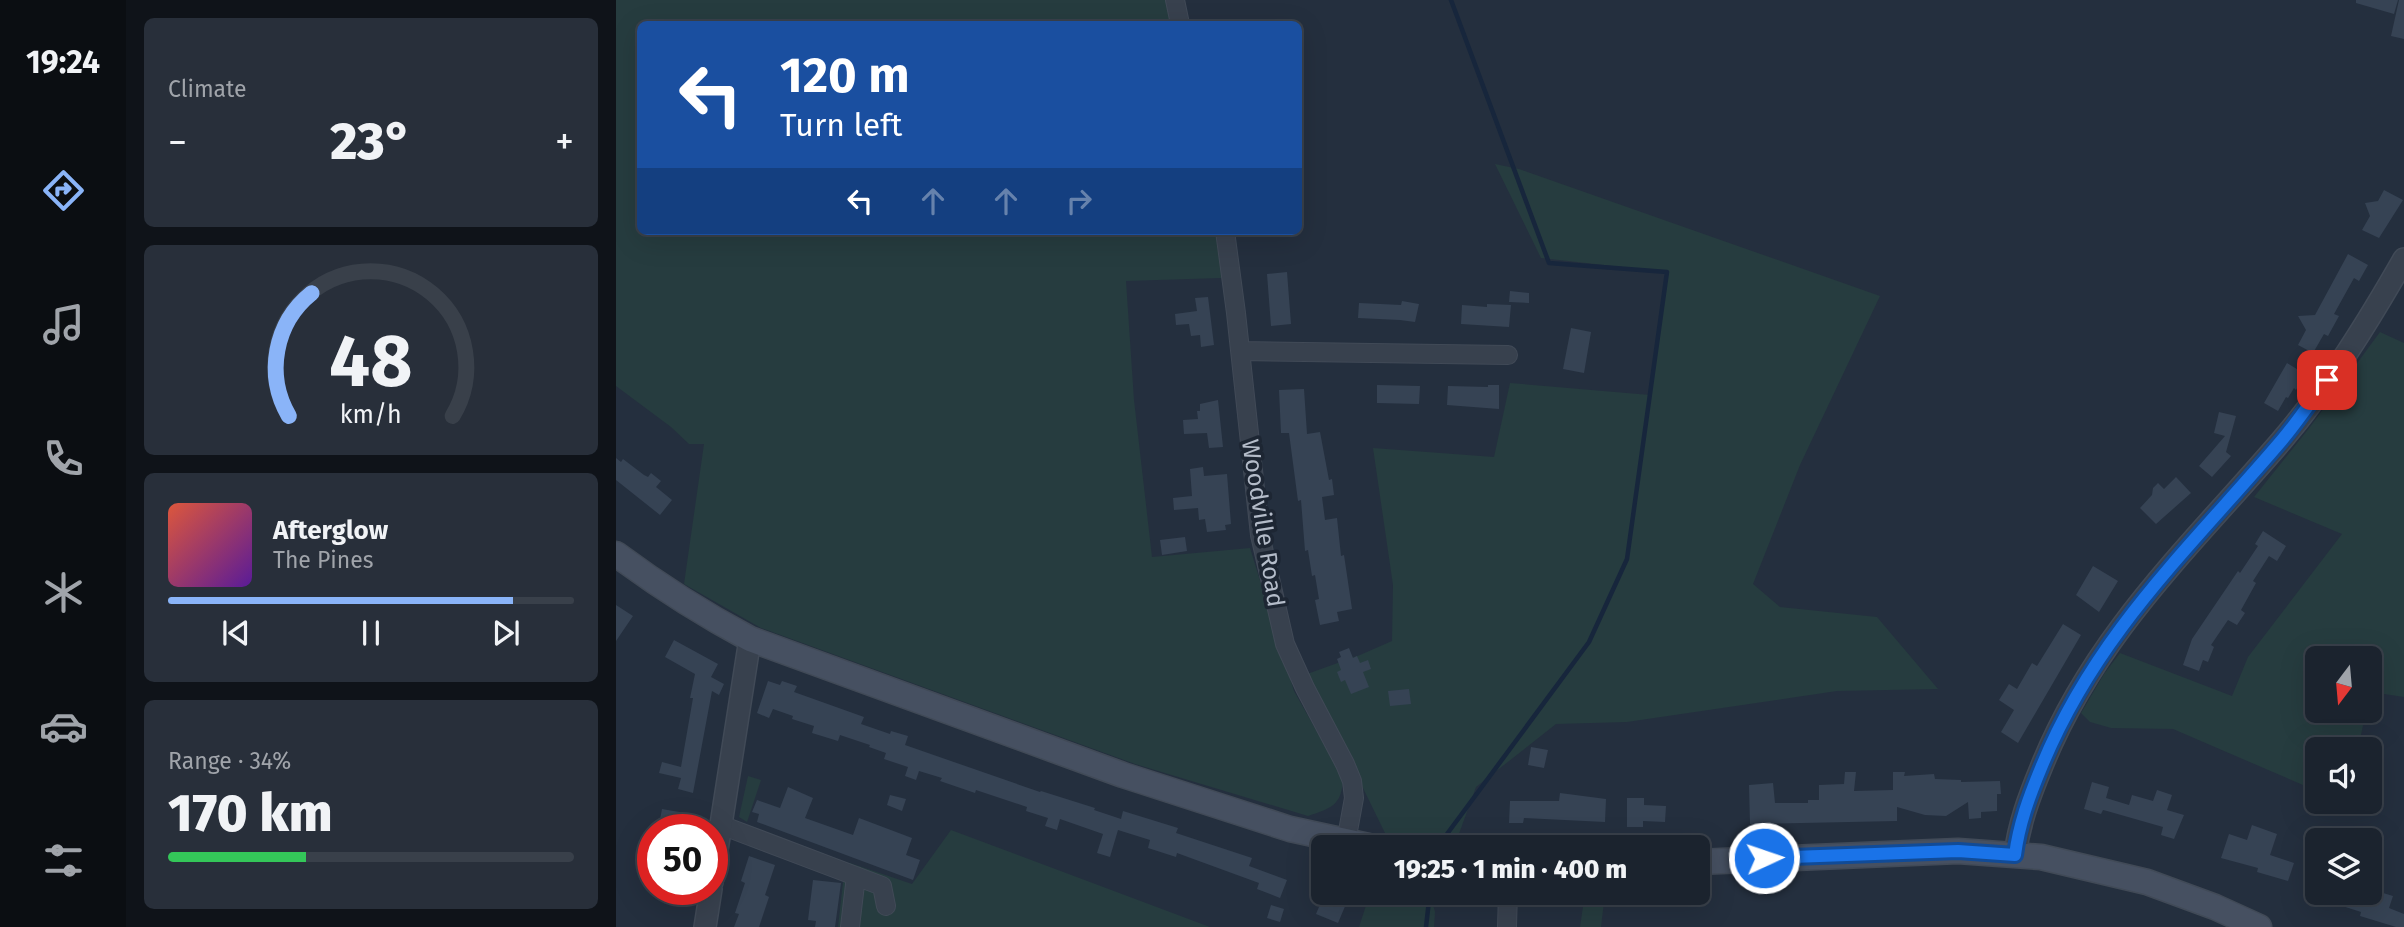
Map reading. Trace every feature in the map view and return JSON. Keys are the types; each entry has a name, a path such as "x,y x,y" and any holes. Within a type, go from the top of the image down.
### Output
{"main road":[{"path":"616,554 672,594 750,639 1129,777 1252,817 1320,835"},
{"path":"1710,861 1958,851 2015,855 2072,863 2147,882 2259,927"}],"street":[{"path":"1175,0 1179,21"},
{"name":"Woodville Road","path":"1225,235 1260,535 1285,645 1346,764 1352,781 1354,798 1347,835"},
{"path":"2015,855 2023,813 2063,719 2084,680 2169,565 2284,438 2365,324 2404,259"},
{"path":"1240,351 1508,355"},
{"path":"723,814 750,639"},
{"path":"728,828 882,886 886,906"},
{"path":"850,927 856,876"},
{"path":"705,927 708,905"},
{"path":"1507,927 1508,905"}],"green space":[{"path":"616,0 1166,0 1170,21 637,21 637,235 1216,235 1221,258 1221,278 1126,281 1134,400 1152,557 1250,548 1294,691 1343,778 1338,800 1329,808 1308,816 1135,764 761,628 684,584 704,444 689,444 671,427 616,386"},
{"path":"1495,164 1519,169 1880,296 1800,465 1753,584 1780,607 1877,617 1938,689 1837,691 1627,722 1556,724 1476,787 1459,835 1385,833 1361,784 1353,758 1307,674 1392,641 1393,585 1373,448 1494,457 1510,383 1650,395 1667,272 1541,258"},
{"path":"2380,332 2404,343 2404,697 2382,694 2382,646 2305,646 2305,723 2363,723 2361,737 2305,737 2305,786 2173,729 2111,728 2090,722 2081,713 2120,653 2232,696 2248,657 2342,534 2254,497"},
{"path":"748,776 761,780 747,822 739,817"},
{"path":"951,830 1210,927 838,927 843,882 850,863 912,884"},
{"path":"1366,905 1433,905 1435,912 1434,927 1359,927"},
{"path":"1583,905 1604,905 1601,927 1580,927"}],"building":[{"path":"2356,0 2398,0 2394,14 2356,3"},
{"path":"2399,0 2404,0 2404,39 2391,36"},
{"path":"2384,190 2403,200 2379,238 2362,230 2370,216 2365,203 2378,201"},
{"path":"2348,254 2368,265 2359,281 2354,278 2334,314 2339,316 2328,336 2324,334 2313,353 2298,345 2306,330 2298,316 2315,315"},
{"path":"1287,272 1291,324 1271,326 1267,274"},
{"path":"1510,291 1529,293 1529,303 1509,302"},
{"path":"1208,297 1214,345 1201,347 1200,335 1191,336 1189,324 1176,325 1175,314 1197,311 1195,298"},
{"path":"1402,301 1419,304 1415,322 1358,318 1359,303 1401,305"},
{"path":"1487,304 1511,305 1509,327 1461,324 1462,305 1487,307"},
{"path":"1571,328 1591,332 1584,373 1563,369"},
{"path":"2287,363 2305,374 2296,390 2294,388 2288,398 2286,397 2278,411 2264,403"},
{"path":"1377,385 1420,386 1419,404 1377,403"},
{"path":"1499,385 1499,409 1447,405 1448,386"},
{"path":"1304,389 1307,434 1320,432 1329,480 1332,479 1334,495 1322,497 1325,520 1337,518 1341,556 1344,555 1352,609 1337,612 1339,621 1320,625 1315,600 1319,599 1308,550 1305,551 1301,500 1298,501 1289,433 1281,433 1279,390"},
{"path":"1218,400 1223,447 1209,448 1207,433 1184,434 1183,420 1198,419 1200,404"},
{"path":"2219,412 2236,416 2226,452 2231,456 2212,477 2199,466 2225,436 2214,433"},
{"path":"616,458 621,462 623,459 648,477 651,473 661,481 656,487 672,500 660,515 616,480"},
{"path":"1203,467 1204,476 1227,474 1231,524 1225,525 1226,530 1207,532 1205,519 1199,520 1198,508 1174,510 1173,498 1192,496 1190,469"},
{"path":"2176,477 2191,493 2156,524 2140,508 2152,495 2153,488 2158,483 2164,489"},
{"path":"2263,531 2286,546 2277,561 2269,556 2253,581 2256,583 2241,610 2245,613 2237,625 2228,620 2211,645 2214,647 2208,662 2203,660 2199,671 2183,665 2192,639 2258,546 2255,544"},
{"path":"1185,537 1187,551 1162,555 1160,540"},
{"path":"2093,566 2118,581 2099,612 2076,595"},
{"path":"616,605 633,616 616,641"},
{"path":"2063,624 2081,635 2018,743 2001,732 2014,710 1999,700 2009,684 2017,689 2032,663 2037,666"},
{"path":"674,640 718,664 711,677 724,684 719,695 712,691 693,793 678,789 681,778 659,773 662,762 681,767 693,698 690,698 695,674 665,657"},
{"path":"1349,648 1353,658 1357,656 1360,663 1368,660 1371,669 1363,672 1369,687 1351,694 1345,680 1341,682 1337,672 1341,670 1337,659 1341,657 1339,652"},
{"path":"768,681 780,685 782,681 797,686 794,692 864,717 861,724 890,734 891,731 908,736 905,745 1121,819 1123,811 1178,828 1176,833 1252,858 1249,866 1287,880 1280,898 1257,889 1259,883 1177,853 1176,857 1148,848 1150,840 1118,830 1110,857 1097,853 1103,834 1060,819 1057,830 1045,826 1048,818 1026,811 1027,807 976,790 975,793 919,771 916,780 905,776 908,767 884,759 886,753 869,747 870,745 840,735 838,741 812,733 814,726 773,709 769,718 757,713"},
{"path":"1409,689 1411,704 1390,706 1388,691"},
{"path":"1531,747 1548,750 1544,768 1528,765"},
{"path":"1845,772 1856,772 1854,791 1893,790 1893,772 1905,772 1904,776 1934,774 1935,779 1961,782 2000,781 2001,794 1997,794 1997,811 1981,812 1981,818 1969,819 1968,802 1946,816 1925,815 1897,807 1897,821 1750,824 1749,785 1773,783 1775,803 1808,803 1808,800 1819,800 1819,785 1844,784"},
{"path":"2092,782 2109,787 2106,798 2129,805 2132,795 2153,801 2157,790 2172,795 2167,810 2184,815 2174,839 2161,835 2163,827 2103,810 2101,814 2084,809"},
{"path":"788,787 813,798 805,818 853,835 859,818 912,838 906,855 920,860 913,880 757,822 759,814 752,812 757,800 780,808"},
{"path":"1560,793 1606,799 1605,822 1524,818 1523,823 1509,823 1510,801 1559,801"},
{"path":"890,795 906,799 902,811 887,805"},
{"path":"1627,798 1644,798 1644,805 1666,806 1665,822 1643,821 1643,827 1627,827"},
{"path":"662,809 685,813 685,814 661,814"},
{"path":"2252,825 2277,834 2270,855 2294,863 2288,881 2257,872 2258,868 2221,858 2229,834 2247,840"},
{"path":"749,856 775,865 765,895 769,897 759,927 734,927 739,914 735,913 745,883 741,881"},
{"path":"813,880 841,883 835,927 815,927 816,921 808,920"},
{"path":"2382,893 2393,896 2389,908 2404,914 2404,927 2360,916 2361,912 2339,905 2382,905"},
{"path":"1271,905 1284,909 1280,922 1267,918"},
{"path":"1320,905 1346,905 1338,923 1316,914"}],"waterway":[{"path":"1447,834 1589,642 1627,559 1667,272 1549,263 1451,0"},
{"path":"1426,927 1429,905"}],"route":[{"path":"1764,858 1958,851 2015,855 2023,813 2047,753 2084,680 2169,565 2284,438 2327,380"}]}
